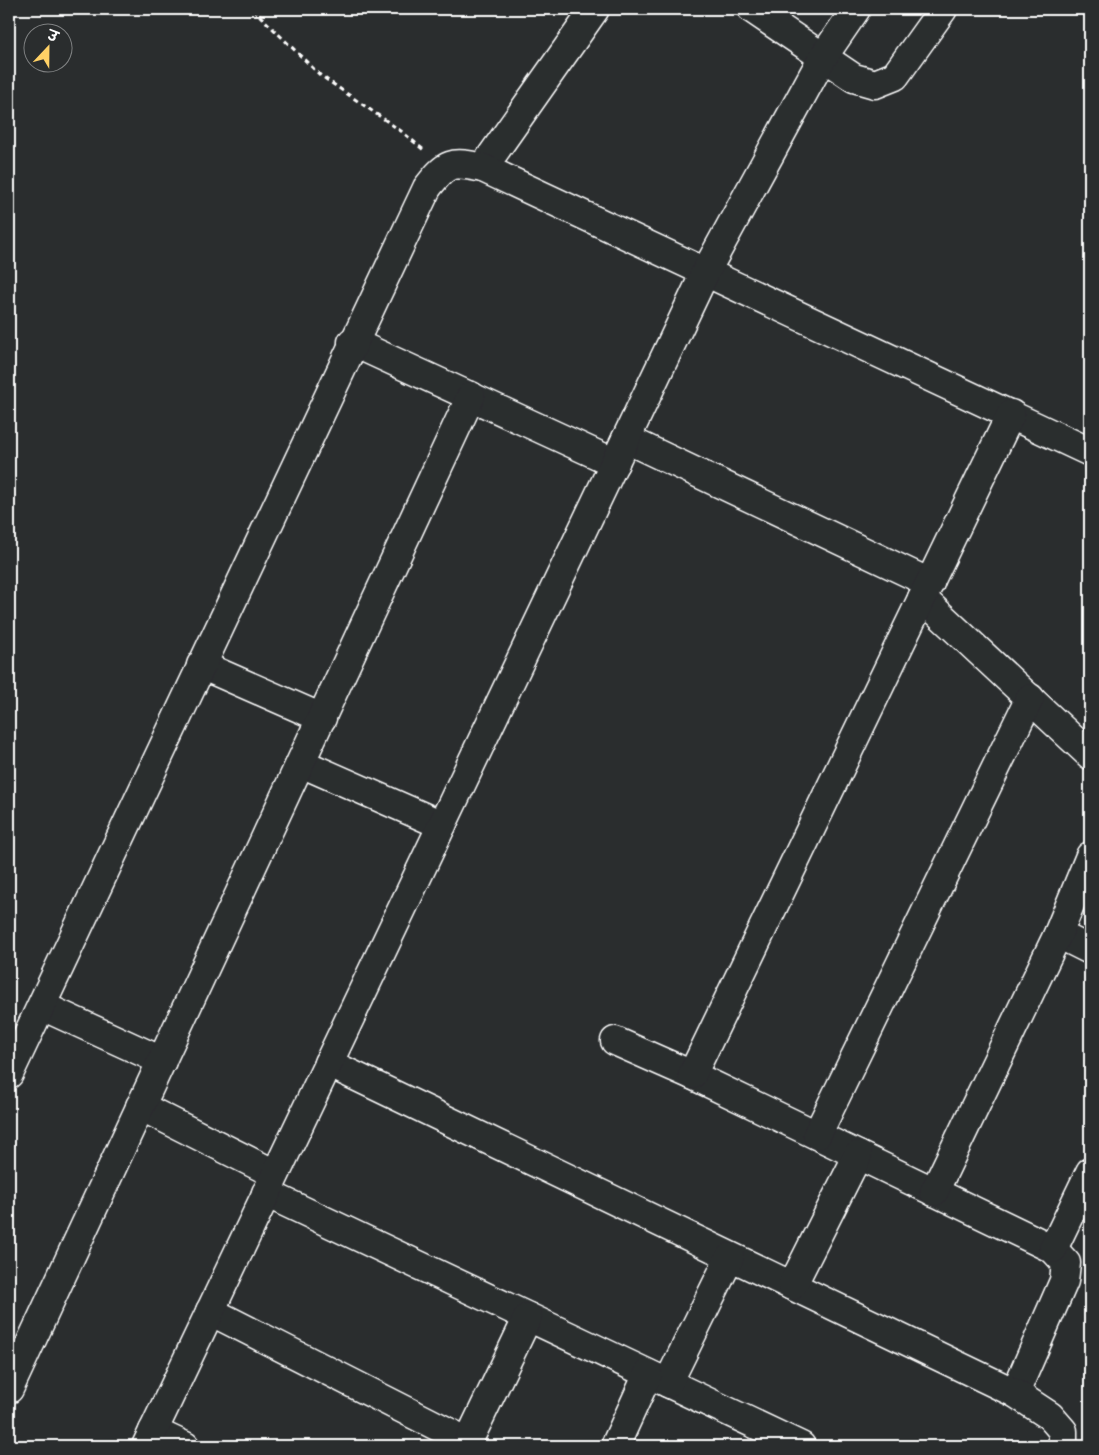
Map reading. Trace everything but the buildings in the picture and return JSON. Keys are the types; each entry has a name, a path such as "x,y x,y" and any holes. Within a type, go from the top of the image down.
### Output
{"street":[{"path":"483,168 595,9"},
{"path":"752,9 854,78 875,84 895,76 943,9"},
{"path":"185,1446 149,1439 705,273 823,57 856,9"},
{"path":"9,1074 352,342 426,188 441,170 459,163 483,168 1090,452"},
{"path":"352,342 471,396 620,451 926,590 1030,698 1090,755"},
{"path":"9,1389 471,396"},
{"path":"692,1075 1011,414"},
{"path":"201,665 322,718"},
{"path":"817,1135 1030,698"},
{"path":"301,763 442,825"},
{"path":"934,1192 1058,934 1090,856"},
{"path":"1058,934 1090,950"},
{"path":"42,1006 162,1061"},
{"path":"615,1041 692,1075 1053,1249 1066,1263 1064,1281 1015,1393"},
{"path":"328,1063 1015,1393 1050,1416 1063,1430 1063,1446"},
{"path":"140,1106 271,1183 528,1317 658,1379 768,1439 800,1446"},
{"path":"792,1286 858,1155"},
{"path":"1053,1249 1090,1172"},
{"path":"615,1446 658,1379 730,1256"},
{"path":"210,1311 467,1444 528,1317"}],"path":[{"path":"253,9 320,75 401,131 423,149 441,170"}]}
